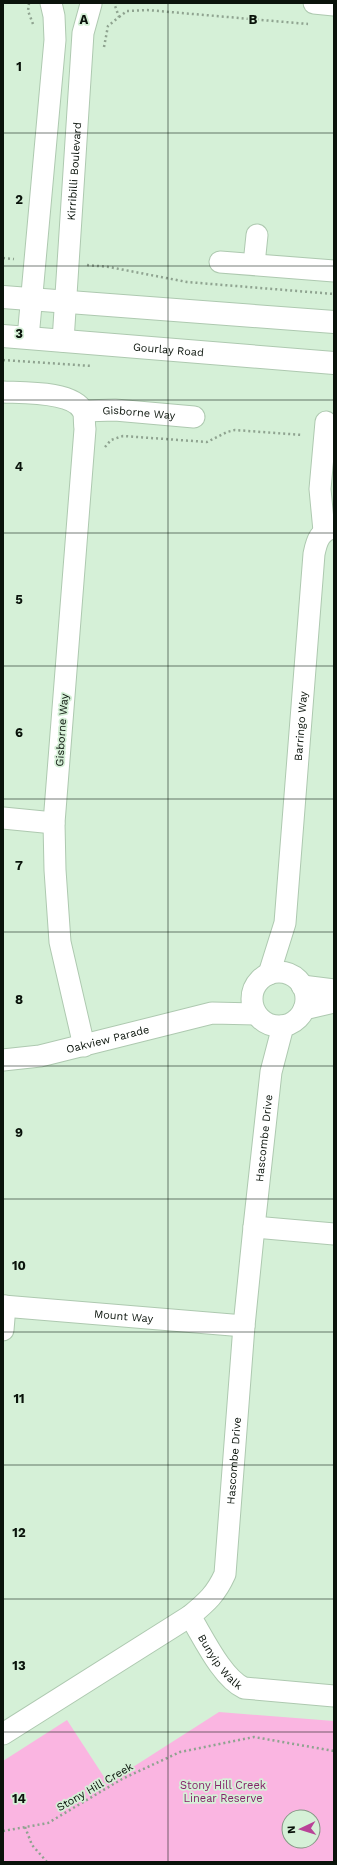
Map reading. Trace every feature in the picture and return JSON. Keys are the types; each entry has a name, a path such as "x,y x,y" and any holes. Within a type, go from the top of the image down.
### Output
{"main road":[{"path":"3,297 334,322"},
{"name":"Gourlay Road","path":"3,336 334,363"}],"street":[{"path":"28,338 55,40 54,16 51,3"},
{"path":"54,3 68,11 76,11 91,3"},
{"name":"Kirribilli Boulevard","path":"63,341 83,33 91,3"},
{"path":"314,3 334,5"},
{"path":"254,264 256,235"},
{"path":"220,262 334,271"},
{"path":"3,392 61,396 75,402 83,411"},
{"name":"Gisborne Way","path":"84,1046 60,942 55,870 54,823 85,429 83,411 115,410 194,418"},
{"name":"Barringo Way","path":"269,974 284,923 314,554 316,543 329,529 320,489 326,422"},
{"path":"3,818 54,823"},
{"name":"Barringo Way","path":"284,923 297,981"},
{"path":"297,981 306,1001 304,1009 296,1020 268,1021 252,999 256,984 269,974 281,972 297,981 334,990"},
{"name":"Oakview Parade","path":"3,1060 40,1056 212,1013 253,991"},
{"path":"304,1009 334,1002"},
{"name":"Oakview Parade","path":"212,1013 268,1021"},
{"name":"Hascombe Drive","path":"3,1734 190,1616 208,1602 219,1588 225,1574 244,1326 271,1072 268,1021"},
{"path":"254,1227 334,1234"},
{"path":"3,1330 4,1306"},
{"name":"Mount Way","path":"4,1306 244,1326"},
{"name":"Bunyip Walk","path":"190,1616 227,1675 236,1684 244,1688 334,1696"}],"path":[{"path":"118,17 127,11 147,10 311,24"},
{"path":"3,258 35,261"},
{"path":"68,263 109,267 187,282 334,294"},
{"path":"83,456 103,458 106,445 117,437 123,436 207,442 227,432 235,430 302,435"},
{"name":"Stony Hill Creek","path":"3,1831 48,1823 122,1779 180,1752 254,1737 334,1751"},
{"path":"25,1827 32,1845 47,1862"}],"green space":[{"name":"Stony Hill Creek Linear Reserve","path":"219,1712 334,1721 334,1862 3,1862 3,1761 67,1720 108,1783"}]}
